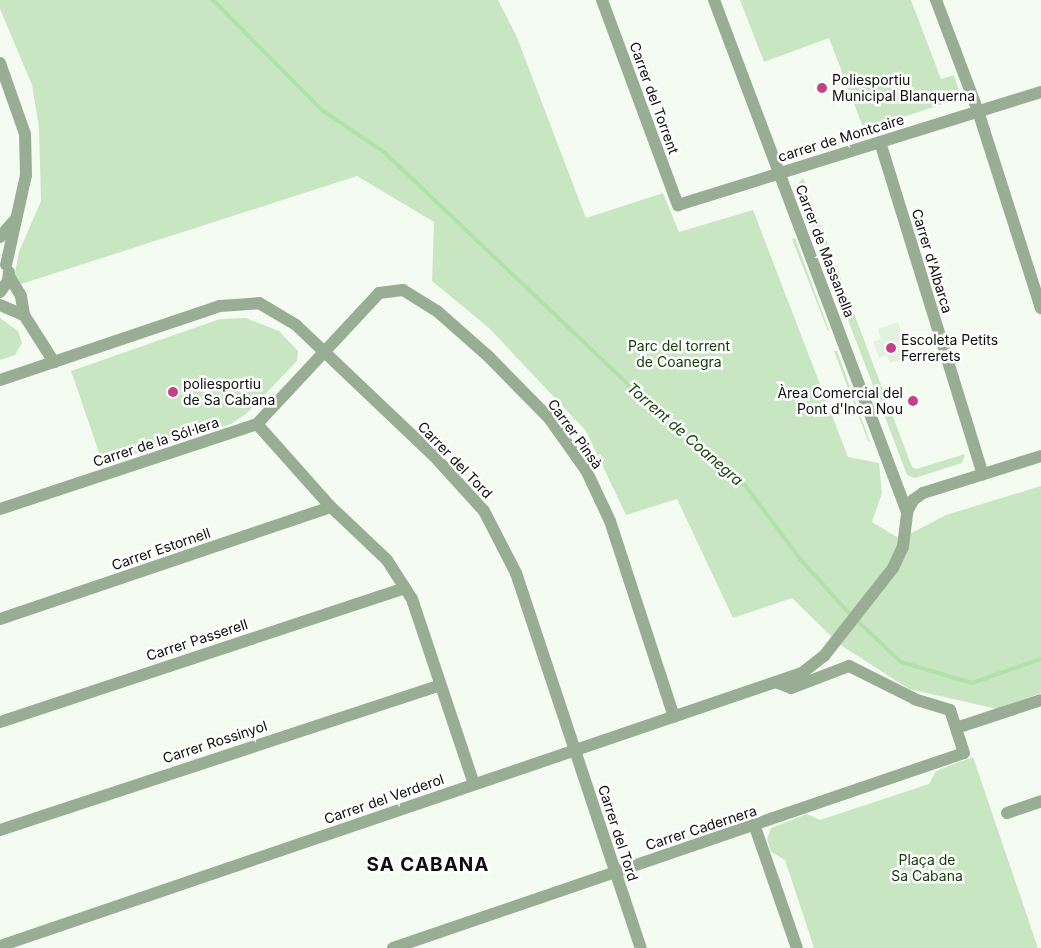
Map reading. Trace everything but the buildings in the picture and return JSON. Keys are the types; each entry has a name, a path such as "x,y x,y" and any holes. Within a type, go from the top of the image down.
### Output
{"street":[{"name":"Carrer del Torrent","path":"602,0 678,206"},
{"name":"Carrer de Massanella","path":"714,0 907,515"},
{"path":"936,0 978,111 1041,308"},
{"path":"0,63 25,134 26,175 14,222 0,292"},
{"name":"carrer de Montcaire","path":"678,206 779,172 1041,92"},
{"name":"Carrer d'Albarca","path":"880,142 983,474"},
{"path":"0,237 14,222"},
{"path":"5,266 21,296 24,315 54,362"},
{"name":"Carrer Pinsà","path":"324,353 379,294 403,290 438,312 488,356 549,418 586,470 610,521 674,717"},
{"name":"Carrer del Tord","path":"0,380 220,306 259,303 296,325 434,456 484,511 516,573 641,948"},
{"path":"0,305 24,315"},
{"name":"Carrer de la Sól·lera","path":"0,509 258,424 324,353"},
{"path":"258,424 331,507 387,560 412,600 474,784"},
{"path":"778,683 811,667 834,644 867,602 897,561 905,540 910,503 920,494 1041,456"},
{"name":"Carrer Estornell","path":"0,619 331,507"},
{"name":"Carrer Passerell","path":"0,722 404,588"},
{"path":"778,683 791,688 849,666 915,699 950,710 956,728 1041,700"},
{"name":"Carrer del Verderol","path":"0,946 474,784 778,683"},
{"name":"Carrer Rossinyol","path":"0,830 440,685"},
{"name":"Carrer Cadernera","path":"392,948 615,871 756,827 964,754 956,728"},
{"path":"1007,813 1041,801"},
{"path":"756,827 797,948"},
{"path":"431,935 436,948"}],"shaded area":[{"name":"Escoleta Petits Ferrerets","path":"898,322 909,357 890,363 887,355 879,358 873,342 881,339 878,329"}],"green space":[{"name":"Parc del torrent de Coanegra","path":"0,0 498,0 516,35 586,218 663,193 679,232 753,210 848,457 879,463 882,493 872,522 900,539 946,515 1041,486 1041,693 997,709 909,689 839,644 792,598 733,618 677,499 626,515 586,431 489,328 432,281 434,222 357,176 12,287 19,252 41,201 39,127 32,85 0,9"},
{"path":"740,0 911,0 941,79 954,75 961,98 864,130 829,38 764,62"},
{"path":"803,178 813,204 802,209 795,188"},
{"path":"815,210 912,467 916,469 965,454 962,463 915,478 907,475 807,212"},
{"path":"795,238 829,330 828,331 792,239"},
{"path":"0,318 18,331 22,343 15,355 0,360"},
{"name":"poliesportiu de Sa Cabana","path":"246,318 279,331 298,351 297,361 247,413 231,424 103,464 71,371 220,319"},
{"path":"834,351 837,351 870,442 868,441"},
{"name":"Plaça de Sa Cabana","path":"973,757 1038,948 814,948 785,860 771,852 767,839 771,828 807,814 820,820 929,784 936,771"}],"waterway":[{"name":"Torrent de Coanegra","path":"213,0 322,110 384,152 673,427 745,485 800,559 847,611 901,662 972,683 1041,659"}],"place":[{"name":"Poliesportiu Municipal Blanquerna","path":"822,88"},
{"name":"Escoleta Petits Ferrerets","path":"891,348"},
{"name":"poliesportiu de Sa Cabana","path":"173,392"},
{"name":"Àrea Comercial del Pont d'Inca Nou","path":"913,401"}],"district":[{"name":"SA CABANA","path":"428,865"}]}
